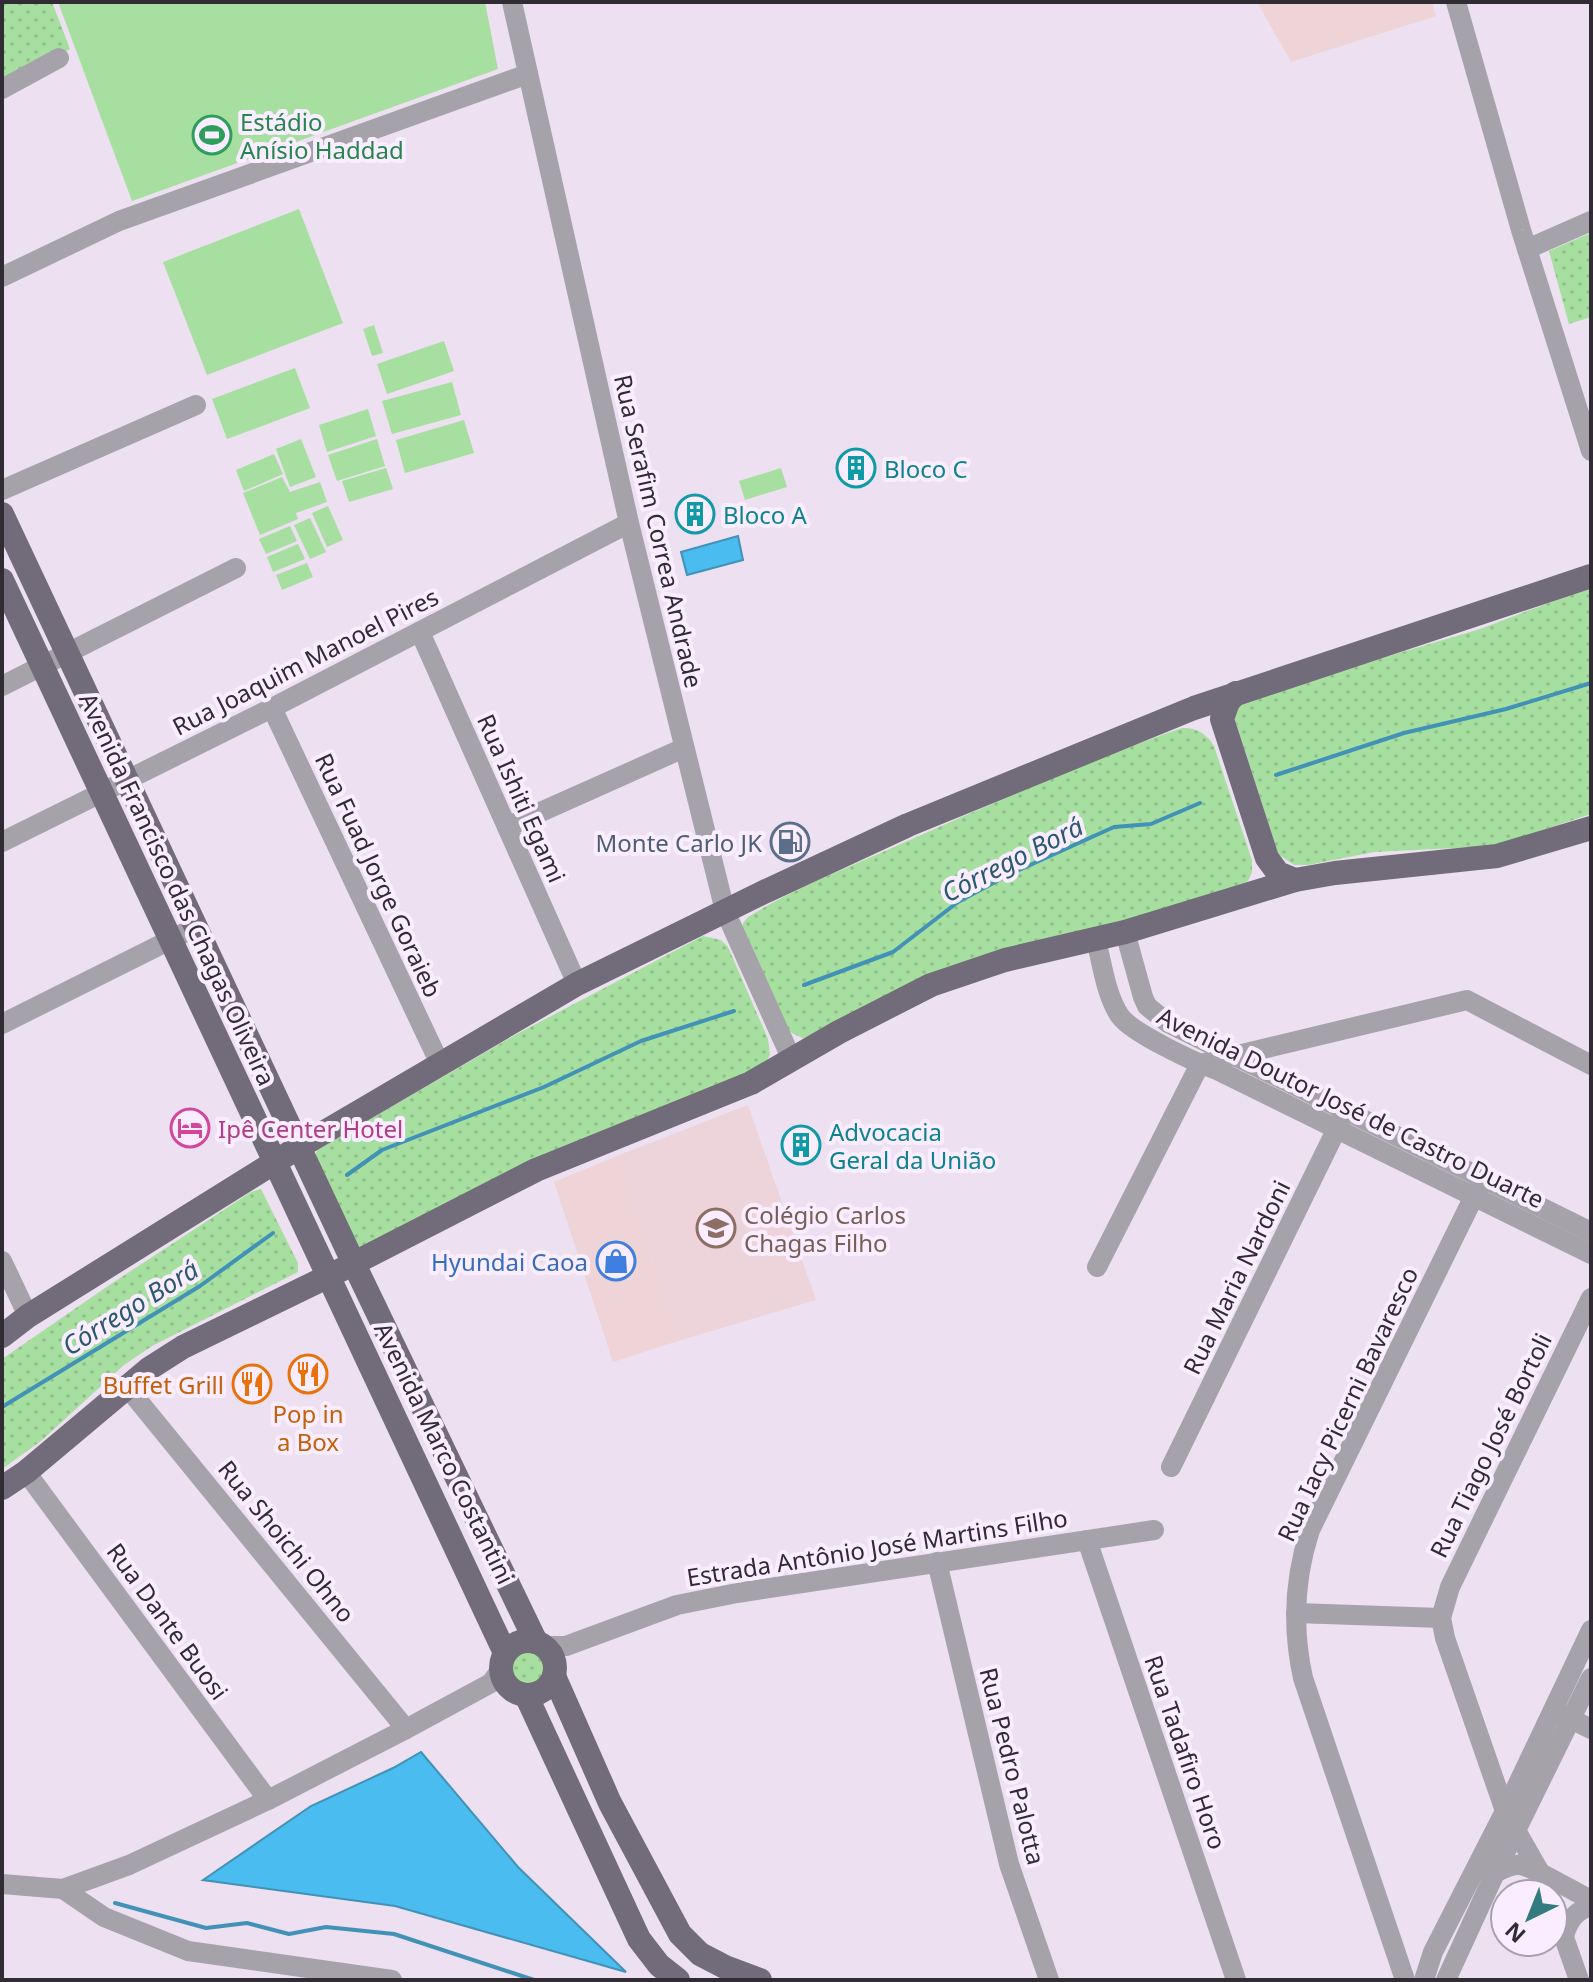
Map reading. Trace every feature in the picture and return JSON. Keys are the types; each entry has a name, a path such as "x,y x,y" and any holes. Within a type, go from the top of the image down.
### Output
{"main road":[{"name":"Avenida Francisco das Chagas Oliveira","path":"2,514 354,1264"},
{"path":"2,1336 28,1316 299,1147 440,1064 577,984 725,911 908,825 1194,708 1591,576"},
{"name":"Avenida Francisco das Chagas Oliveira","path":"2,580 329,1276"},
{"path":"1236,693 1225,708 1222,719 1267,858 1278,873 1295,880"},
{"path":"1194,708 1206,710 1222,719"},
{"path":"2,1488 26,1472 150,1368 183,1347 354,1264 536,1170 751,1083 839,1032 931,985 1005,960 1125,932 1295,880 1497,856 1591,828"},
{"path":"1252,892 1263,877 1267,858"},
{"name":"Avenida Marco Costantini","path":"354,1264 551,1656 610,1803 680,1934 700,1954 760,1980"},
{"name":"Avenida Marco Costantini","path":"329,1276 506,1677 639,1939 659,1965 678,1980"},
{"path":"348,1320 375,1309"},
{"path":"519,1642 551,1656 544,1690 506,1677 519,1642"}],"street":[{"name":"Rua Serafim Correa Andrade","path":"512,2 629,523 725,911 792,1060"},
{"path":"1456,2 1527,249 1591,451"},
{"path":"2,89 59,58"},
{"path":"2,277 119,221 528,74"},
{"path":"1527,249 1591,221"},
{"path":"2,490 196,405"},
{"name":"Rua Joaquim Manoel Pires","path":"2,842 272,708 629,523"},
{"path":"2,686 236,568"},
{"name":"Rua Ishiti Egami","path":"420,632 577,984"},
{"name":"Rua Fuad Jorge Goraieb","path":"272,708 440,1064"},
{"path":"507,827 684,748"},
{"path":"2,1024 196,927"},
{"name":"Avenida Doutor José de Castro Duarte","path":"1125,932 1147,1006 1168,1023 1347,1109 1591,1254"},
{"name":"Avenida Doutor José de Castro Duarte","path":"1096,940 1116,1007 1129,1026 1200,1064 1337,1129 1591,1232"},
{"path":"1097,1267 1200,1064 1467,1000 1591,1065"},
{"path":"1129,1026 1147,1006"},
{"name":"Rua Maria Nardoni","path":"1171,1467 1347,1109"},
{"name":"Rua Iacy Picerni Bavaresco","path":"1405,1980 1303,1678 1297,1652 1297,1585 1310,1530 1479,1188"},
{"path":"2,1261 28,1316"},
{"name":"Rua Tiago José Bortoli","path":"1441,1618 1450,1587 1591,1298"},
{"name":"Rua Shoichi Ohno","path":"127,1387 406,1729"},
{"name":"Rua Dante Buosi","path":"26,1472 268,1800"},
{"name":"Estrada Antônio José Martins Filho","path":"551,1656 677,1605 1154,1530"},
{"name":"Rua Tadafiro Horo","path":"1087,1540 1236,1980"},
{"name":"Rua Pedro Palotta","path":"937,1562 1009,1864 1049,1980"},
{"path":"1296,1613 1441,1618 1445,1638 1505,1811 1541,1878"},
{"path":"1446,1980 1516,1830 1591,1630"},
{"path":"2,1884 63,1889 129,1865 268,1800 506,1677"},
{"path":"1424,1980 1433,1952 1527,1765 1591,1678"},
{"path":"1561,1715 1591,1729"},
{"path":"1486,1758 1507,1770 1521,1769 1527,1765"},
{"path":"1495,1873 1519,1865 1532,1868 1540,1878"},
{"path":"63,1889 104,1917 188,1951 392,1980"},
{"path":"1569,1893 1591,1900"},
{"path":"1569,1922 1577,1913 1591,1906"},
{"path":"1569,1951 1579,1980"},
{"path":"1396,1953 1417,1960 1433,1952"}],"shaded area":[{"path":"1257,2 1432,2 1436,16 1291,62"},
{"name":"Colégio Carlos Chagas Filho","path":"748,1105 816,1300 678,1341 619,1155"},
{"name":"Hyundai Caoa","path":"619,1155 678,1341 613,1362 554,1182"}],"green space":[{"path":"2,2 52,2 70,49 2,83"},
{"name":"Estádio Anísio Haddad","path":"58,2 485,2 498,69 132,201"},
{"path":"299,209 343,323 207,375 163,262"},
{"path":"1591,233 1591,317 1569,324 1549,251"},
{"path":"374,325 383,353 372,356 363,329"},
{"path":"444,341 454,371 387,394 377,364"},
{"path":"295,368 310,408 227,439 212,399"},
{"path":"452,382 461,415 392,434 382,401"},
{"path":"368,409 376,436 327,452 319,425"},
{"path":"464,420 474,453 405,473 396,440"},
{"path":"301,439 316,477 290,487 276,449"},
{"path":"377,439 385,466 337,481 328,455"},
{"path":"274,454 283,474 244,491 236,470"},
{"path":"386,468 393,489 349,502 342,481"},
{"path":"781,468 787,487 745,500 739,481"},
{"path":"282,477 290,492 320,482 327,502 296,513 298,519 260,535 243,493"},
{"path":"328,506 343,540 327,547 312,513"},
{"path":"310,518 326,552 310,559 294,525"},
{"path":"290,526 297,541 266,554 259,539"},
{"path":"298,544 305,559 273,572 267,557"},
{"path":"307,563 313,577 282,590 276,575"},
{"path":"1591,587 1591,814 1496,846 1374,852 1308,865 1294,865 1278,854 1234,716 1238,705 1254,696 1480,629"},
{"path":"1182,728 1201,732 1214,746 1252,860 1248,881 804,1039 788,1031 742,931 748,917 805,886 1007,797"},
{"path":"703,936 721,940 728,947 768,1039 770,1055 765,1065 363,1248 359,1247 315,1159 317,1150 517,1034"},
{"path":"261,1189 298,1263 298,1272 152,1346 124,1365 41,1441 2,1469 2,1359 251,1192"},
{"path":"529,1649 543,1654 548,1668 543,1682 529,1687 515,1682 510,1668 515,1654"}],"water":[{"path":"738,536 743,560 687,575 681,552"},
{"path":"421,1752 518,1867 626,1972 395,1906 203,1880 311,1806"}],"waterway":[{"name":"Córrego Borá","path":"1276,775 1404,733 1506,709 1591,683"},
{"name":"Córrego Borá","path":"804,985 893,952 958,902 1008,875 1114,827 1151,824 1200,803"},
{"name":"Córrego Borá","path":"347,1175 382,1150 544,1087 641,1041 734,1011"},
{"name":"Córrego Borá","path":"2,1407 200,1286 273,1233"},
{"path":"115,1903 206,1928 247,1923 289,1934 326,1927 394,1934 534,1980"}],"place":[{"name":"Estádio Anísio Haddad","path":"212,135"},
{"name":"Bloco C","path":"856,468"},
{"name":"Bloco A","path":"695,514"},
{"name":"Monte Carlo JK","path":"790,842"},
{"name":"Ipê Center Hotel","path":"190,1128"},
{"name":"Advocacia Geral da União","path":"801,1145"},
{"name":"Colégio Carlos Chagas Filho","path":"716,1228"},
{"name":"Hyundai Caoa","path":"616,1261"},
{"name":"Pop in a Box","path":"308,1374"},
{"name":"Buffet Grill","path":"252,1384"}]}
